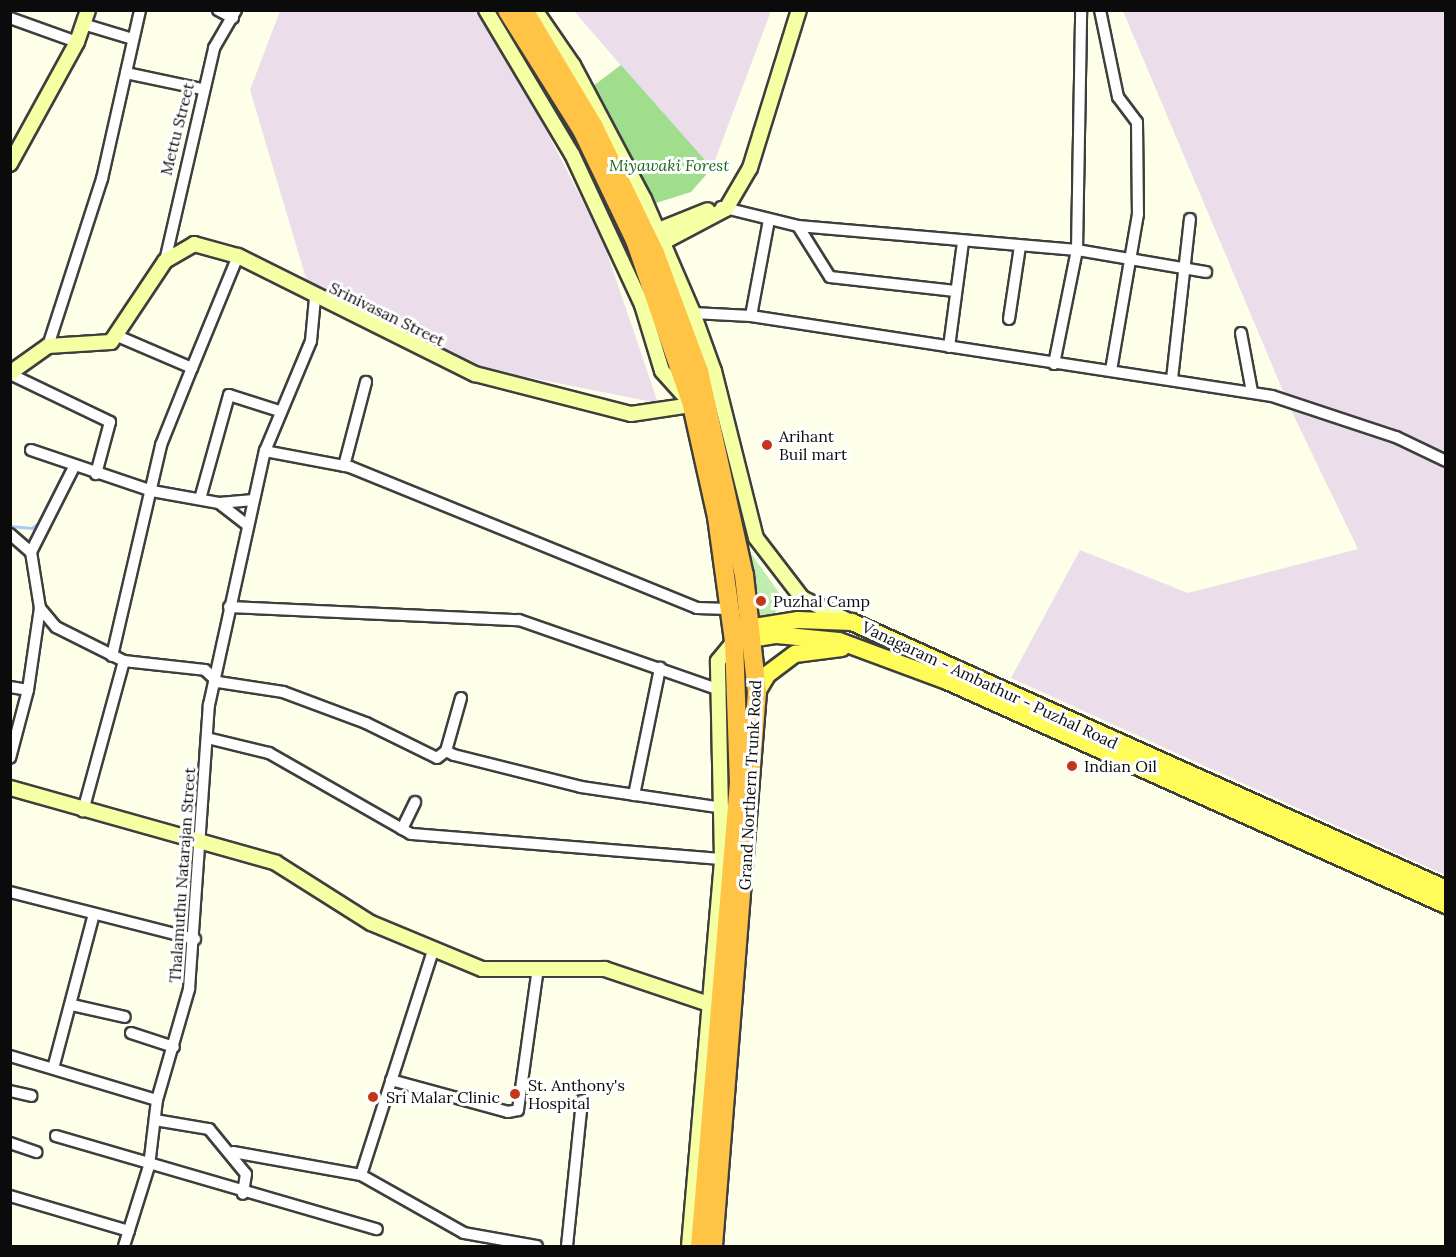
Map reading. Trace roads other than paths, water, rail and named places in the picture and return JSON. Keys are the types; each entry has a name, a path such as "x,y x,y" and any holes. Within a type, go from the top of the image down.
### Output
{"highway":[{"name":"Grand Northern Trunk Road","path":"507,10 649,242 692,405 717,517 733,636 738,793 700,1246"},
{"name":"Grand Northern Trunk Road","path":"524,10 594,128 649,242 699,371 721,450 752,634 757,692 713,1246"}],"main road":[{"path":"752,634 798,620 852,622"},
{"name":"Vanagaram - Ambathur - Puzhal Road","path":"852,622 1446,889"},
{"path":"733,636 752,634 814,637 858,649 947,681 1446,905"},
{"path":"757,692 768,674 795,654 858,649"}],"street":[{"path":"13,10 10,17 77,42"},
{"path":"10,164 77,42 88,10"},
{"path":"48,346 102,179 140,10"},
{"path":"218,10 234,14"},
{"path":"486,10 573,154 642,305 662,371 692,405"},
{"name":"Vanagaram - Ambathur - Puzhal Road","path":"535,10 573,64 649,242 693,313 714,372 756,538 802,598 852,622"},
{"path":"722,208 742,164 789,10"},
{"path":"649,242 722,208 750,168 799,10"},
{"path":"1054,364 1077,250 1081,10"},
{"path":"1100,10 1118,97 1137,122 1138,214 1111,370"},
{"name":"Mettu Street","path":"165,261 202,88 214,48 234,14"},
{"path":"83,24 133,39"},
{"path":"126,73 202,88"},
{"path":"722,208 798,226 963,243 1077,250 1206,272"},
{"path":"1172,379 1190,219"},
{"path":"751,316 769,220"},
{"path":"798,226 830,277 955,291"},
{"path":"949,347 963,243"},
{"name":"Srinivasan Street","path":"115,334 165,261 194,244 238,256 315,298 475,374 631,414 692,405"},
{"path":"1009,319 1020,246"},
{"path":"112,656 161,445 238,256"},
{"name":"Thalamuthu Natarajan Street","path":"124,1246 149,1166 157,1100 174,1047 195,939 207,738 215,678 229,607 251,500 279,411 311,340 315,298"},
{"path":"693,313 751,316 1054,364 1111,370 1252,392 1396,437 1446,460"},
{"path":"1241,333 1252,392"},
{"path":"96,474 110,422 10,374 48,346 100,345 115,334 192,368"},
{"path":"344,466 366,382"},
{"path":"200,499 229,396 279,411"},
{"path":"32,450 74,467 152,491 219,502 251,500"},
{"path":"265,451 344,466 697,608 729,609"},
{"path":"10,758 28,690 40,609 31,552 74,467"},
{"path":"219,502 246,524"},
{"path":"10,534 31,552"},
{"path":"229,607 519,620 720,690"},
{"path":"40,609 56,627 124,661 205,670 215,678 283,692 437,758 446,751 461,698"},
{"path":"688,1246 722,860 724,808 718,661 733,636"},
{"path":"83,811 124,661"},
{"path":"633,795 660,668"},
{"path":"10,687 28,690"},
{"path":"207,738 269,753 402,829 423,836 523,840 552,849 722,860"},
{"path":"446,751 534,776 633,795 724,808"},
{"path":"10,788 199,844 276,863 371,923 482,969 605,969 709,1004"},
{"path":"402,829 414,802"},
{"path":"10,892 195,939"},
{"path":"54,1065 72,1005 93,914"},
{"path":"361,1175 434,951"},
{"path":"391,1080 508,1112 518,1110 538,968"},
{"path":"72,1005 125,1017"},
{"path":"131,1033 174,1047"},
{"path":"10,1056 54,1065 157,1100"},
{"path":"10,1091 31,1096"},
{"path":"567,1246 582,1101"},
{"path":"155,1120 197,1123 233,1152 246,1174 243,1194"},
{"path":"56,1136 243,1194 377,1229"},
{"path":"10,1143 36,1152"},
{"path":"233,1152 361,1175 464,1233 537,1246"},
{"path":"10,1196 129,1231"}],"waterway":[{"path":"10,526 32,528 38,523 65,469"}],"place":[{"name":"Arihant Buil mart","path":"767,445"},
{"name":"Puzhal Camp","path":"761,601"},
{"name":"Indian Oil","path":"1072,766"},
{"name":"St. Anthony's Hospital","path":"515,1094"},
{"name":"Sri Malar Clinic","path":"373,1097"}],"park label":[{"name":"Miyawaki Forest","path":"669,165"}]}
